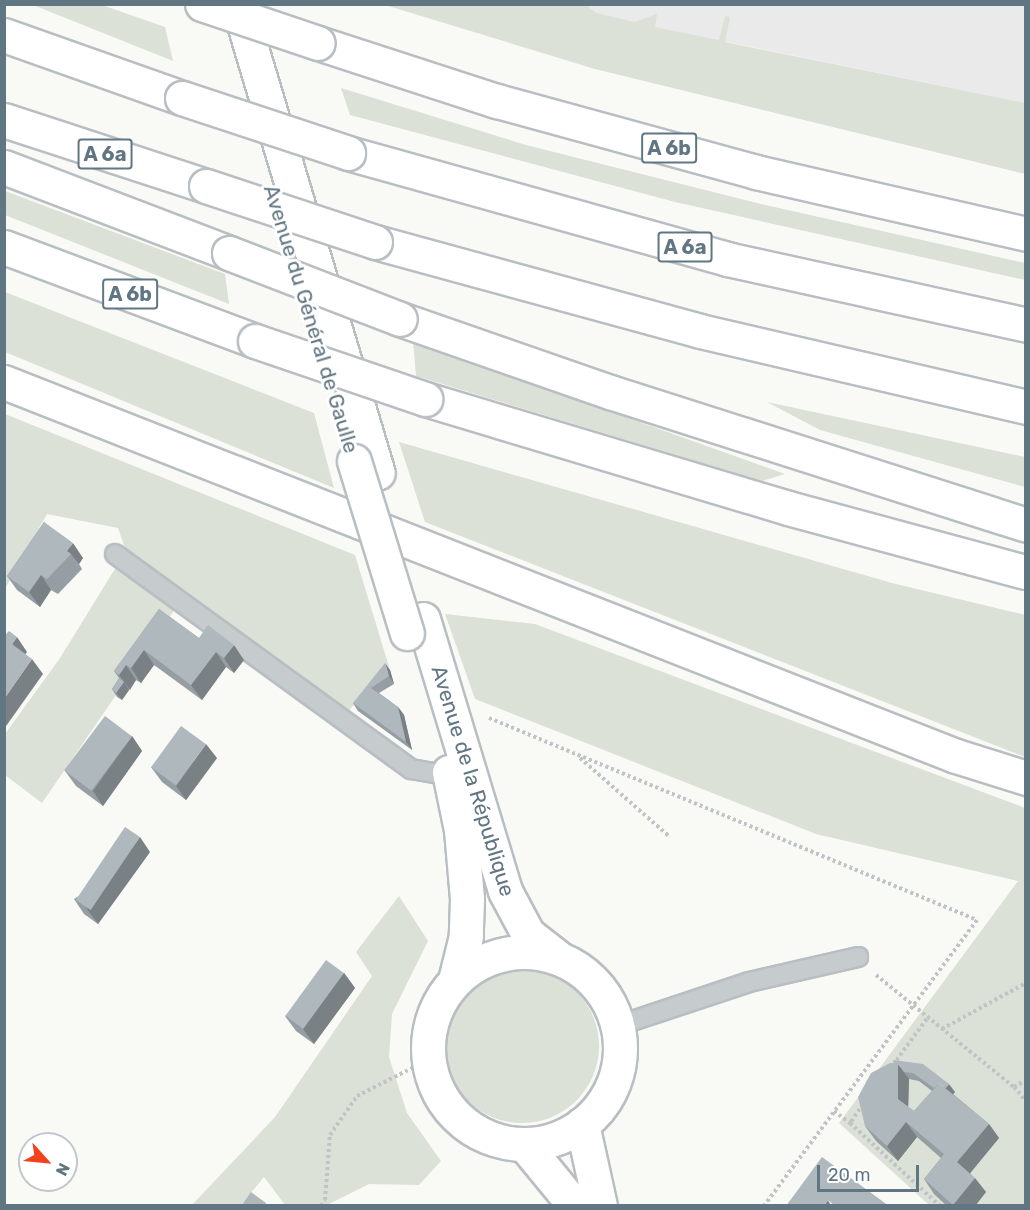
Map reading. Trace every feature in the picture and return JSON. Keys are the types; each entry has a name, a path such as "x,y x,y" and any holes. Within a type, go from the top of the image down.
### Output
{"main road":[{"name":"A 6b","path":"202,4 497,101 756,172 1026,234"},
{"name":"Avenue du Général de Gaulle","path":"216,4 415,626"},
{"name":"Avenue du Général de Gaulle","path":"238,4 366,467"},
{"name":"A 6a","path":"4,35 182,98 348,153 727,259 1026,325"},
{"name":"A 6a","path":"4,120 375,242 700,332 1026,407"},
{"path":"4,166 400,319 610,392 1026,525"},
{"name":"A 6b","path":"4,247 255,341 425,399 766,502 1026,572"},
{"path":"4,382 945,751 1026,778"},
{"name":"Avenue de la République","path":"415,626 449,701 461,776 461,830 467,900 466,936 455,980"},
{"name":"Avenue de la République","path":"415,626 461,776 514,913 528,934 561,959"},
{"path":"533,952 561,959 587,974 606,998 617,1026 620,1053 614,1081 601,1105 582,1124 555,1139 524,1144 497,1140 472,1129 450,1110 436,1087 428,1060 429,1031 438,1004 455,980 478,963 505,953 533,952"},
{"path":"582,1124 600,1206"},
{"path":"524,1144 575,1206"}],"lane":[{"path":"115,554 411,769 461,776"},
{"path":"617,1026 749,982 858,957"}],"path":[{"path":"449,701 977,920 764,1206"},
{"path":"575,754 670,837"},
{"path":"858,957 912,1005 1014,1087 1026,1101"},
{"path":"942,1029 1026,983"},
{"path":"885,1075 928,1017"},
{"path":"321,1206 325,1200 330,1135 357,1096 428,1060"},
{"path":"1014,1087 1026,1080"},
{"path":"850,1123 871,1094"},
{"path":"834,1111 940,1206"}],"shaded area":[{"path":"33,5 102,5 165,27 173,61"},
{"path":"385,5 586,5 596,13 635,22 657,14 655,27 719,40 725,16 730,17 725,42 1025,103 1025,174 595,69"},
{"path":"558,5 1025,5 1025,103 654,27"},
{"path":"341,88 526,145 761,204 1025,263 1025,280 675,202 350,115"},
{"path":"5,191 225,274 229,304 5,215"},
{"path":"5,292 314,413 334,488 5,352"},
{"path":"413,341 785,474 762,481 416,376"},
{"path":"767,402 1025,457 1025,487 820,430"},
{"path":"5,414 355,555 390,670 349,710 186,593 42,803 5,775 5,734 60,658 126,551 118,528 47,514 5,589"},
{"path":"399,442 892,583 1025,615 1025,757 425,522"},
{"path":"445,614 535,624 1025,808 1025,1205 929,1205 839,1123 1018,881 816,834 475,699"},
{"path":"399,896 428,941 392,1014 389,1057 407,1113 441,1161 419,1185 369,1184 327,1205 285,1205 264,1177 241,1205 191,1206 275,1117 372,976 356,952"},
{"path":"522,969 551,975 565,982 576,992 586,1003 593,1017 599,1046 593,1075 586,1089 576,1100 565,1110 551,1117 522,1123 493,1117 479,1110 468,1100 458,1089 451,1075 445,1046 451,1017 458,1003 468,992 479,982 493,975"}],"building":[{"path":"44,522 73,543 67,551 71,554 47,579 41,575 29,592 7,576"},
{"path":"159,609 199,638 208,625 234,645 224,658 216,652 191,685 144,650 131,668 126,665 119,675 114,671"},
{"path":"9,631 17,637 12,644 32,659 4,699 4,636"},
{"path":"385,663 389,676 371,688 398,707 406,742 353,703"},
{"path":"119,678 124,682 116,693 112,689"},
{"path":"105,716 132,736 91,791 64,770"},
{"path":"181,726 206,744 176,785 151,767"},
{"path":"125,827 140,837 91,910 76,900"},
{"path":"326,960 344,973 303,1029 285,1016"},
{"path":"893,1060 923,1064 949,1084 946,1088 939,1083 934,1088 913,1073 904,1072 898,1064 894,1064"},
{"path":"890,1063 898,1064 898,1099 914,1111 939,1083 989,1124 957,1162 975,1178 953,1205 924,1179 944,1154 906,1122 887,1146 865,1126 858,1097 871,1073"},
{"path":"822,1157 889,1206 835,1206 828,1200 824,1206 786,1206"},
{"path":"251,1192 266,1203 264,1206 241,1206"}]}
